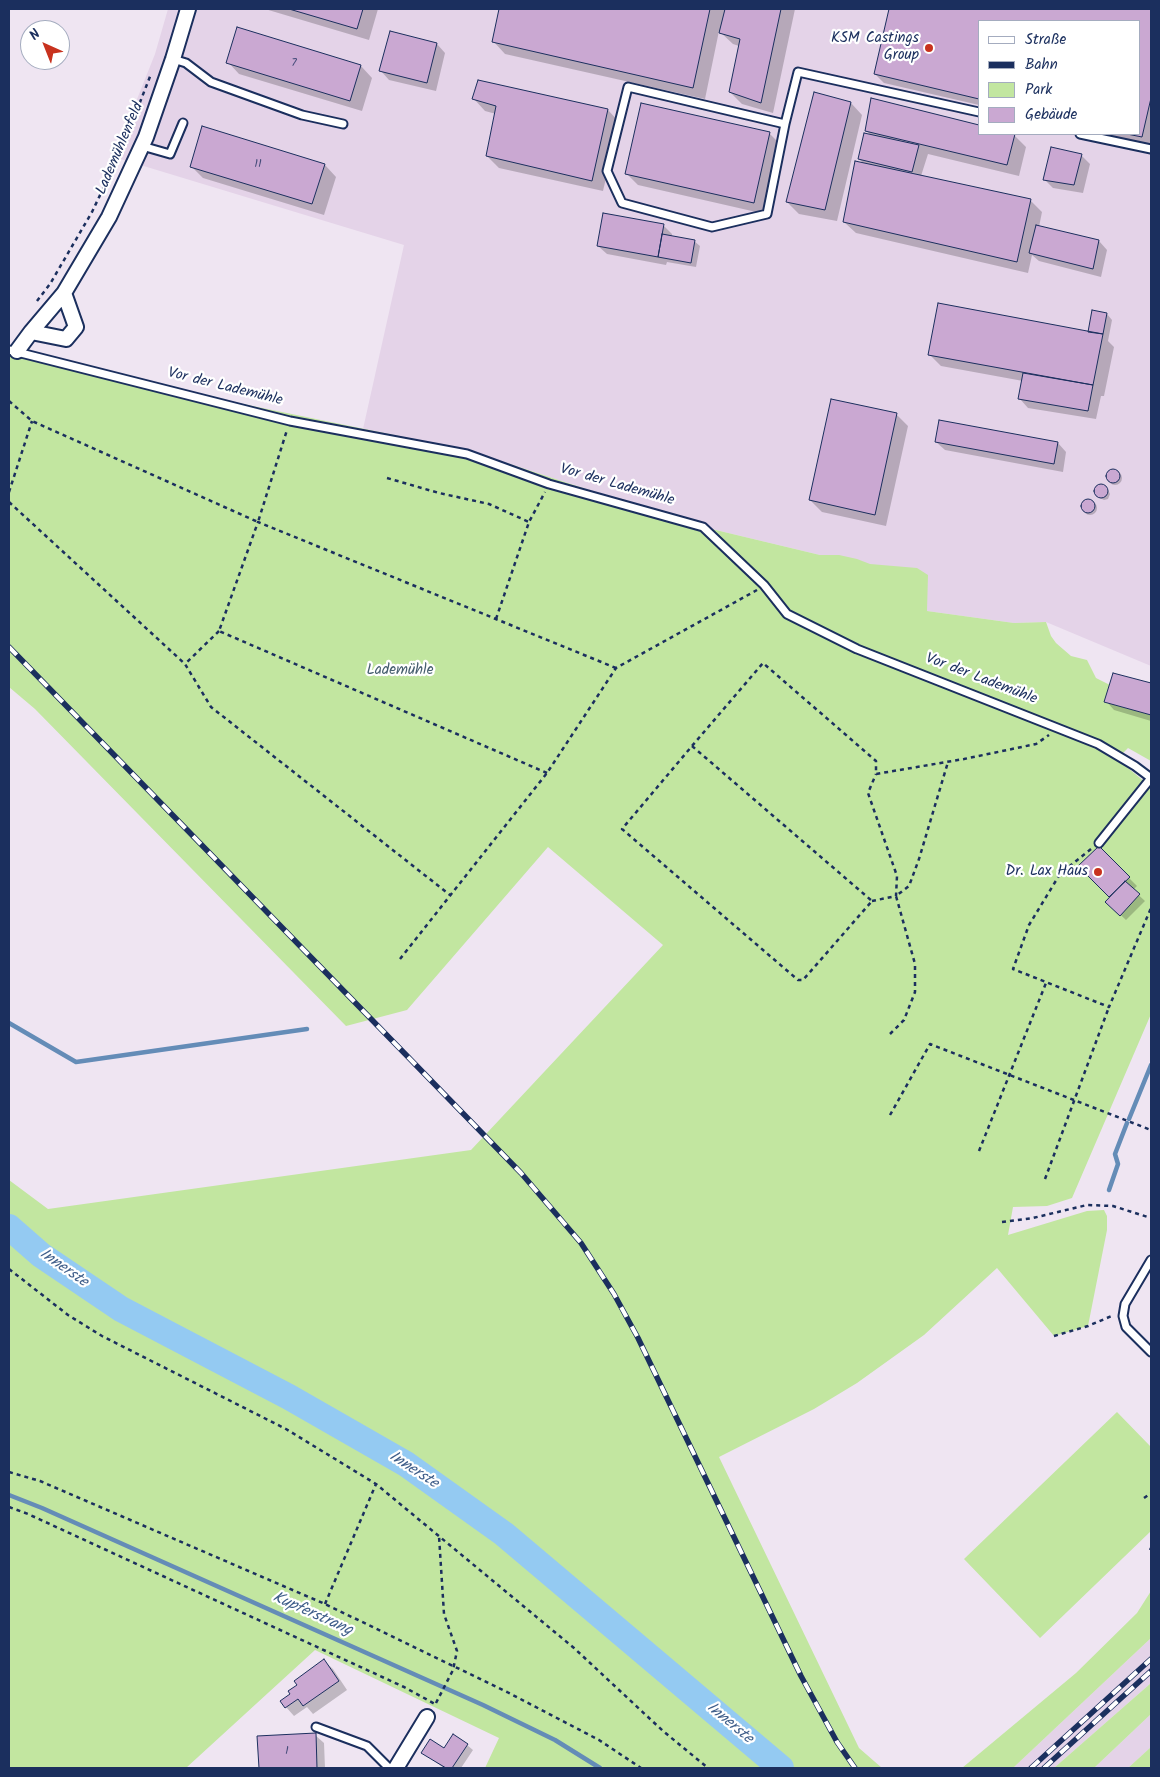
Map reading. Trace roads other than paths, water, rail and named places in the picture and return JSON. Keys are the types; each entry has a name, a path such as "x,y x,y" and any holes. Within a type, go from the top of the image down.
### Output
{"street":[{"name":"Lademühlenfeld","path":"31,332 64,293 109,216 142,146 173,60 188,9"},
{"path":"31,332 66,339 76,327 64,293"},
{"name":"Vor der Lademühle","path":"13,350 31,332"},
{"path":"396,1768 427,1717"}],"lane":[{"path":"173,60 186,63 211,82 302,115 343,124"},
{"path":"785,124 628,87 607,171 622,203 712,227 766,214 798,72 978,112"},
{"path":"142,146 170,154 183,123"},
{"path":"1085,135 1151,149"},
{"name":"Vor der Lademühle","path":"13,350 290,421 467,454 549,484 703,527 764,585 787,614 857,649 1098,744 1151,778"},
{"path":"1099,843 1151,778"},
{"path":"1151,1260 1125,1304 1123,1316 1126,1327 1151,1352"},
{"path":"316,1727 367,1746 389,1768"}],"waterway":[{"path":"9,1023 76,1062 307,1029"},
{"path":"1129,1119 1151,1065"},
{"path":"1109,1190 1118,1164 1115,1154 1127,1123"},
{"name":"Innerste","path":"9,1227 41,1255 121,1309 289,1397 406,1464 504,1534 781,1768"},
{"name":"Kupferstrang","path":"9,1495 483,1705 555,1740 600,1768"}],"railway":[{"path":"9,647 521,1173 581,1243 614,1294 638,1338 801,1676 837,1742 855,1768"},
{"path":"1031,1768 1151,1659"},
{"path":"1044,1768 1151,1671"}],"place":[{"name":"KSM Castings Group","path":"929,48"},
{"name":"Dr. Lax Haus","path":"1098,872"}],"park label":[{"name":"Lademühle","path":"400,671"}]}
